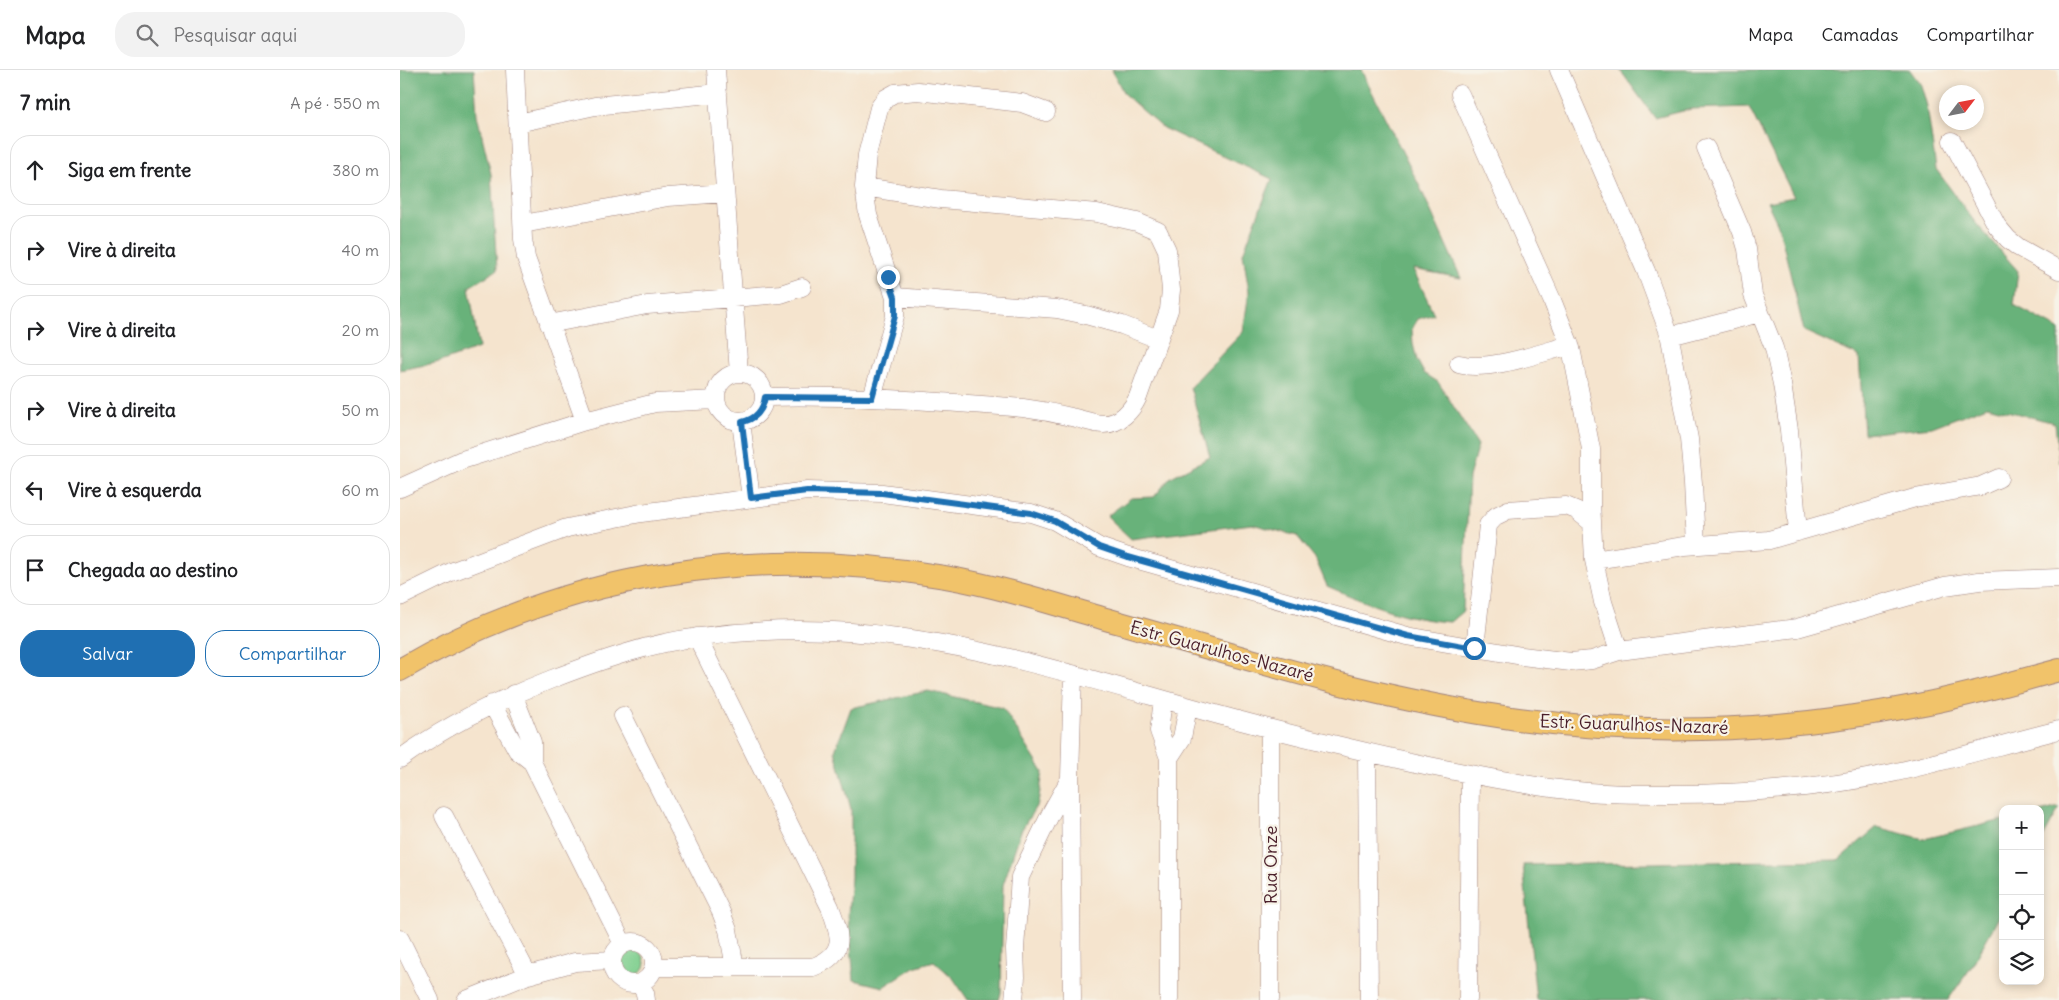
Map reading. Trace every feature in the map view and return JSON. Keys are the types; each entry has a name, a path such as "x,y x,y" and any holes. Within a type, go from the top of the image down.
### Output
{"main road":[{"name":"Estr. Guarulhos-Nazaré","path":"400,670 497,620 579,593 667,572 724,566 796,564 879,568 948,577 1048,602 1364,690 1443,707 1520,720 1589,726 1679,729 1761,727 1831,719 1932,702 1987,690 2059,670"}],"street":[{"path":"515,70 526,258 585,421"},
{"path":"716,70 740,373"},
{"path":"1559,70 1646,271 1670,336 1689,439 1696,545"},
{"path":"872,398 893,324 895,297 868,215 864,188 867,155 879,108 886,98 895,93 918,91 1022,104 1046,112"},
{"path":"518,123 595,106 718,93"},
{"path":"1460,94 1552,300 1570,345 1591,449 1594,560 1603,602 1619,651"},
{"path":"1952,141 1997,226 2018,247 2059,270"},
{"path":"1706,148 1742,232 1747,249 1753,295 1774,348 1789,430 1798,532"},
{"path":"765,397 872,398 1024,408 1106,424 1115,422 1132,408 1169,310 1171,290 1167,250 1158,231 1150,226 1097,213 941,199 864,188"},
{"path":"523,224 668,197 726,193"},
{"path":"549,324 592,314 647,305 781,294 802,287"},
{"path":"895,297 1057,309 1122,325 1158,340"},
{"path":"1670,336 1760,314"},
{"path":"1459,364 1472,367 1486,366 1570,345"},
{"path":"740,373 754,377 763,389 765,397 764,404 755,416 742,422 728,418 718,407 716,393 721,381 733,374 740,373"},
{"path":"400,488 462,460 585,421 655,403 716,400"},
{"path":"742,422 751,498"},
{"path":"1594,560 1696,545 1769,540 1915,498 1981,486 1999,478"},
{"path":"400,597 451,572 567,528 641,512 807,491 882,493 1031,513 1055,521 1099,547 1128,557 1408,636 1571,662 1592,660 1619,651 1797,628 1945,586 1979,581 2059,578"},
{"path":"1474,648 1488,525 1496,516 1508,510 1566,506 1576,510 1592,523"},
{"path":"400,759 492,704 575,670 636,650 697,637 762,631 829,631 896,636 950,646 1073,674 1270,729 1367,752 1470,775 1560,790 1598,793 1731,794 1802,789 1892,773 2059,730"},
{"path":"654,967 813,967 827,962 834,954 839,940 837,926 830,907 697,637"},
{"path":"1072,1000 1070,778 1073,674"},
{"path":"513,694 532,742 532,762"},
{"path":"1163,700 1159,731 1169,758 1169,1000"},
{"path":"492,704 517,750 532,762 624,944"},
{"path":"1169,758 1182,738 1188,707"},
{"path":"623,716 721,912 728,930 735,967"},
{"name":"Rua Onze","path":"1270,729 1270,1000"},
{"path":"1367,752 1369,1000"},
{"path":"1468,1000 1470,775"},
{"path":"1014,1000 1020,877 1070,778"},
{"path":"444,816 528,975"},
{"path":"400,939 430,1000"},
{"path":"637,942 648,948 654,960 654,967 643,992 620,980 612,968 612,960 618,948 624,944 637,942"},
{"path":"466,1000 528,975 575,962 612,960"}],"green space":[{"path":"400,70 474,70 477,115 491,174 497,270 469,287 479,348 440,362 400,370"},
{"path":"1112,70 1361,70 1420,187 1461,278 1413,269 1434,314 1418,319 1412,329 1417,360 1424,373 1438,382 1478,445 1469,477 1463,611 1450,622 1434,621 1402,614 1327,586 1315,558 1297,536 1252,524 1131,539 1107,516 1131,498 1154,497 1171,477 1210,457 1190,387 1243,332 1249,292 1243,253 1272,179 1163,128 1124,94"},
{"path":"1620,70 1910,70 1921,85 1927,106 1936,169 1974,221 2018,271 2014,305 2059,329 2059,463 2055,423 1987,406 1932,427 1864,434 1859,356 1804,331 1779,227 1767,202 1794,197 1749,107 1691,109 1655,118"},
{"path":"928,691 1003,708 1043,772 1038,803 1021,831 1003,885 1001,993 999,1000 968,1000 953,978 934,961 914,967 883,987 854,980 848,914 851,877 851,809 835,751 851,708"},
{"path":"2059,807 2044,836 2044,811"},
{"path":"1999,821 1999,917 1970,969 1948,1000 1536,1000 1523,865 1838,860 1877,827 1924,839"},
{"path":"632,950 641,954 645,963 641,972 632,976 623,972 619,963 623,954"}],"route":[{"path":"888,277 895,297 895,316 872,398 765,397 760,411 749,420 742,422 751,498 807,491 882,493 1031,513 1055,521 1099,547 1128,557 1408,636 1474,648"}]}
